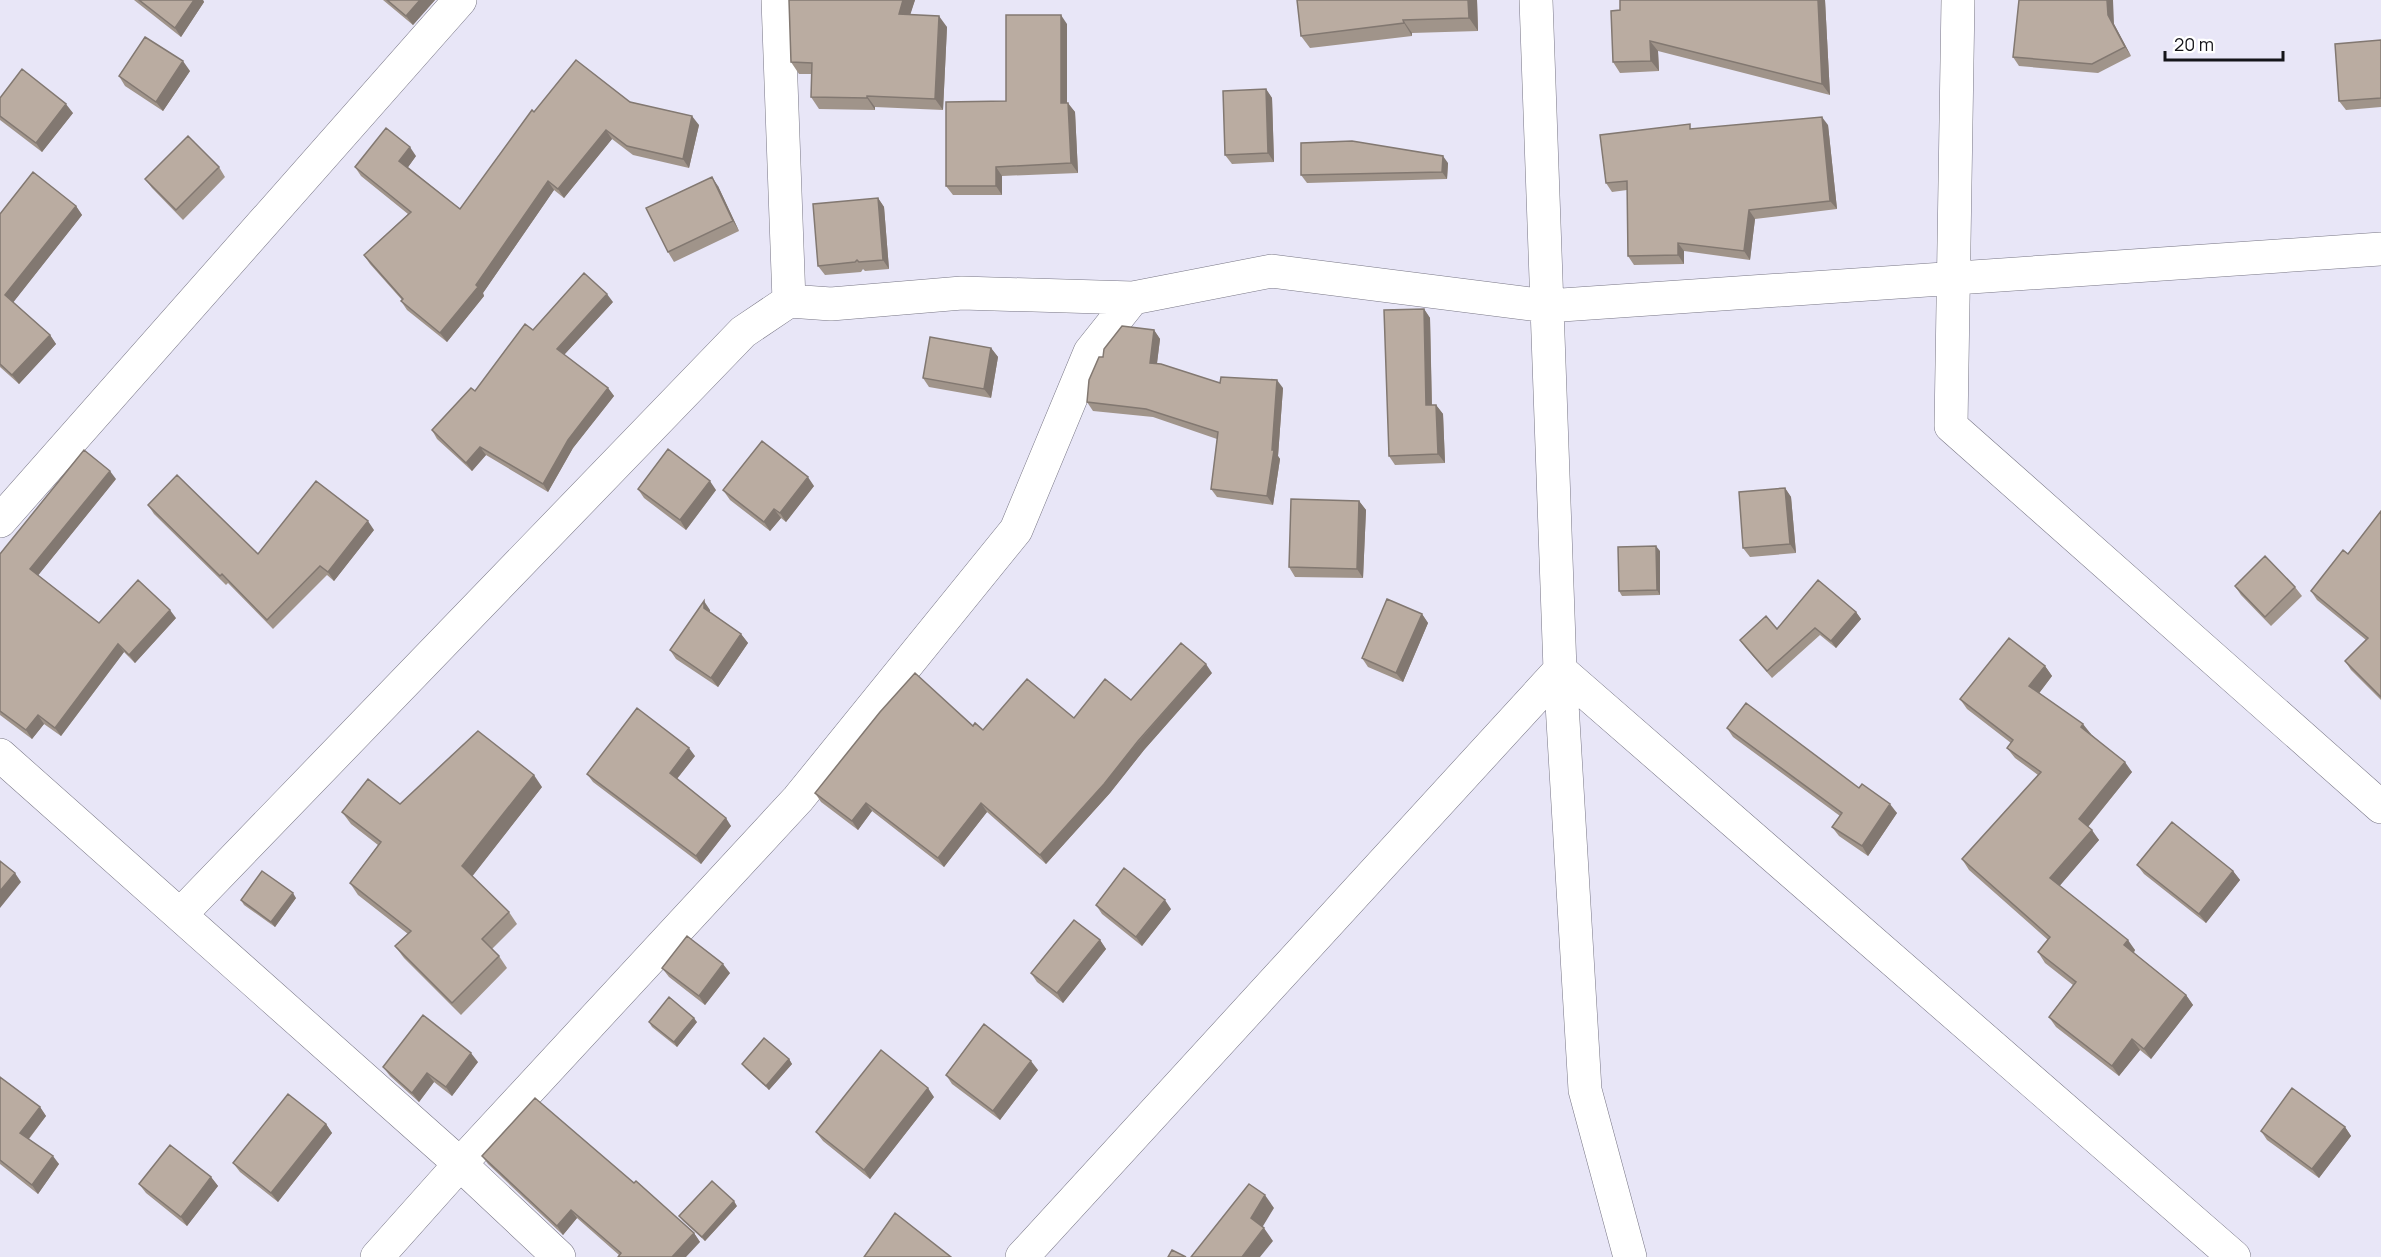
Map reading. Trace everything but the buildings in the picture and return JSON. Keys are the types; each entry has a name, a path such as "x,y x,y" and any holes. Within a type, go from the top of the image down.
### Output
{"street":[{"path":"0,521 460,0"},
{"path":"778,0 789,301"},
{"path":"1536,0 1560,670 1585,1090 1630,1257"},
{"path":"1958,0 1951,426 2381,807"},
{"path":"180,915 743,332 789,301 831,304 962,292 1134,298 1272,271 1547,306 2381,249"},
{"path":"377,1257 460,1164 798,799 1016,530 1090,352 1134,298"},
{"path":"1022,1257 1560,670"},
{"path":"1560,670 2234,1257"},
{"path":"0,755 460,1164 559,1257"}]}
